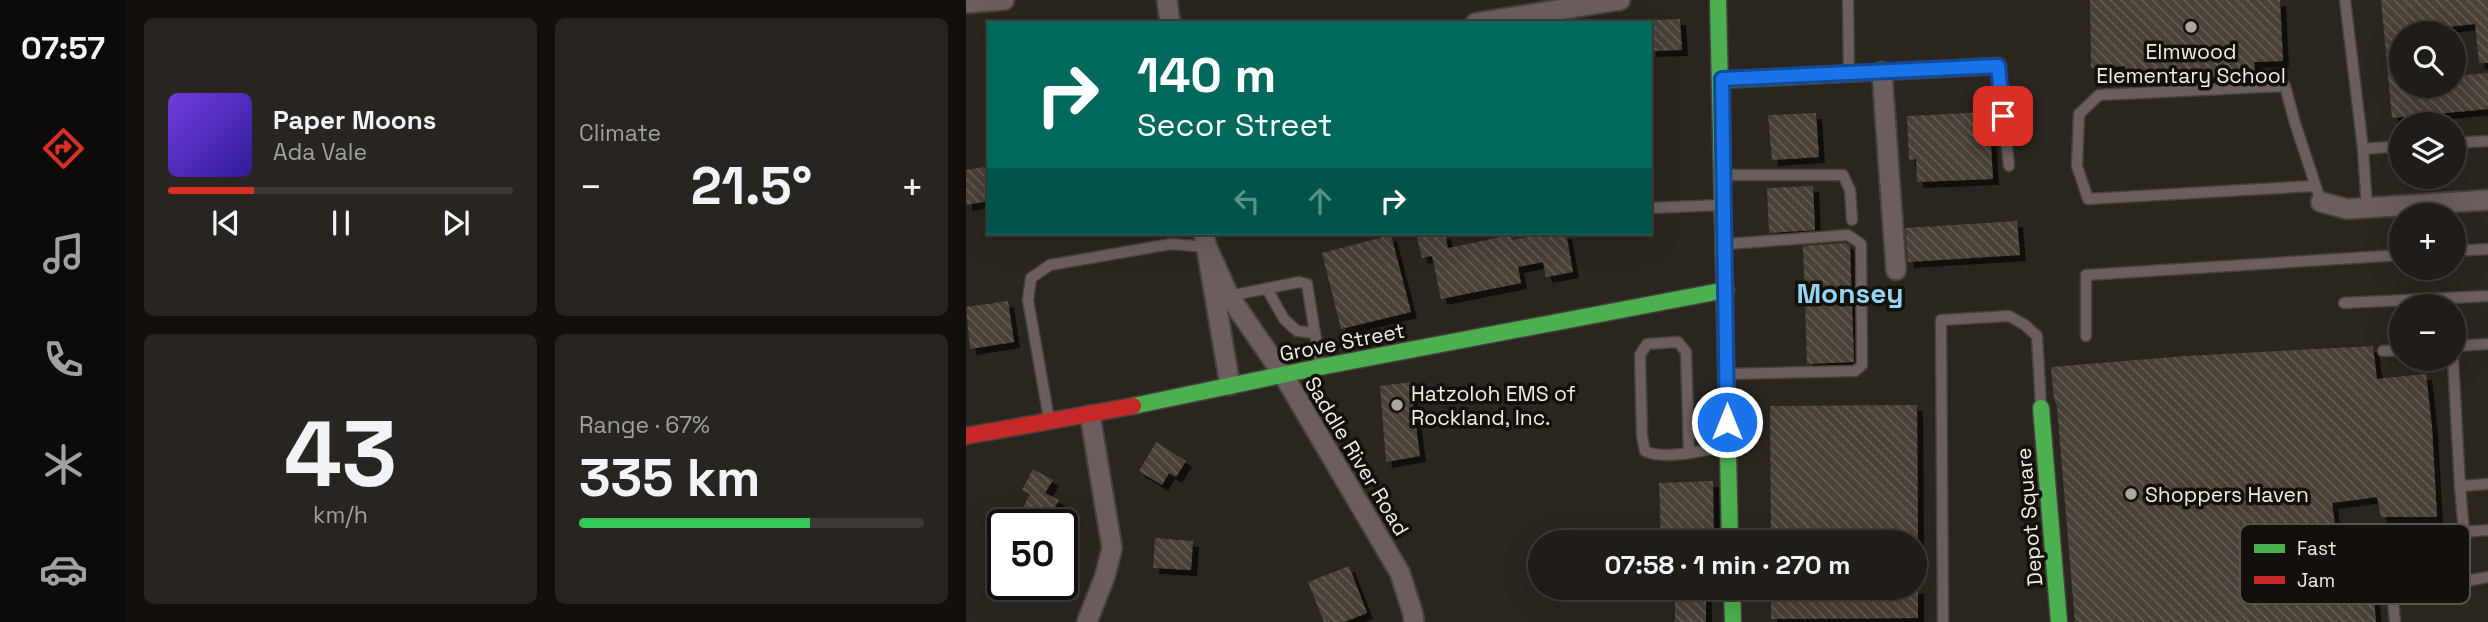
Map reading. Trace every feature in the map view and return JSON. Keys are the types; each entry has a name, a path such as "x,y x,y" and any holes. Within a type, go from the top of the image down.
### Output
{"street":[{"path":"977,1 1004,0"},
{"path":"1167,0 1170,21"},
{"path":"1489,21 1620,0"},
{"path":"1718,0 1726,245 1730,530"},
{"path":"1722,79 1998,66"},
{"path":"1882,72 1896,270"},
{"path":"2318,194 2347,209 2488,200"},
{"path":"1205,240 1230,385"},
{"name":"Saddle River Road","path":"1205,240 1229,296 1283,376 1400,573 1414,622"},
{"name":"Grove Street","path":"966,436 1090,415 1320,367 1726,290"},
{"name":"Depot Square","path":"2041,408 2059,622"},
{"path":"1087,622 1105,576 1112,548 1090,415"},
{"path":"1732,600 1733,622"}],"lane":[{"path":"1848,0 1850,73"},
{"path":"2346,0 2367,208"},
{"path":"1998,66 2009,166"},
{"path":"2285,86 2318,194 2088,199 2077,166 2078,114 2099,94 2285,86"},
{"path":"2466,142 2488,141"},
{"path":"2363,149 2389,147"},
{"path":"1723,174 1843,175 1850,190 1852,220"},
{"path":"1652,208 1724,205"},
{"path":"1726,245 1848,235 1861,244 1861,365 1856,371 1727,374"},
{"path":"1050,422 1027,300 1031,278 1050,265 1205,240"},
{"path":"2466,250 2488,249"},
{"path":"2086,336 2086,275 2389,256"},
{"path":"1229,296 1299,282 1307,284 1320,367"},
{"path":"1267,289 1284,319 1297,331 1314,333"},
{"path":"2344,303 2488,296"},
{"path":"1943,622 1941,320 2009,316 2025,325 2037,336 2041,408"},
{"path":"1689,453 1686,352 1678,342 1647,344 1640,355 1642,436 1645,451 1652,454 1689,453 1727,446"},
{"path":"2466,345 2488,344"},
{"path":"2383,351 2389,351"},
{"path":"2454,371 2463,524"},
{"path":"2460,486 2488,484"},
{"path":"2470,532 2488,530"},
{"path":"2470,580 2488,577"},
{"path":"2393,604 2395,622"}],"building":[{"path":"2090,0 2280,0 2283,61 2254,62 2255,76 2126,82 2125,66 2091,68"},
{"path":"2381,0 2488,0 2488,63 2479,63 2475,24 2466,25 2466,21 2389,21 2389,86"},
{"path":"1680,19 1682,50 1652,51 1650,20"},
{"path":"2488,73 2488,109 2391,112 2390,98 2466,98 2466,75"},
{"path":"1989,112 1993,179 1917,182 1916,159 1909,160 1907,116"},
{"path":"1816,113 1819,157 1772,160 1768,115"},
{"path":"987,166 987,201 966,205 966,170"},
{"path":"1813,186 1815,230 1769,233 1767,188"},
{"path":"2017,221 2020,255 1908,262 1905,228"},
{"path":"1391,235 1411,312 1341,329 1322,253"},
{"path":"1416,235 1445,235 1448,248 1511,235 1512,240 1539,235 1566,235 1573,272 1546,277 1543,262 1518,267 1521,283 1441,299 1432,256 1422,258"},
{"path":"1846,243 1850,246 1854,362 1807,364 1803,246"},
{"path":"1008,301 1014,342 970,349 966,307"},
{"path":"2373,346 2377,379 2426,374 2437,517 2381,517 2377,497 2332,503 2335,524 2240,524 2240,604 2374,604 2376,622 2075,622 2057,407 2051,367 2186,356"},
{"name":"Hatzoloh EMS of Rockland, Inc.","path":"1410,382 1420,456 1386,462 1380,386"},
{"path":"1917,405 1918,530 1771,530 1770,406"},
{"path":"1156,442 1186,461 1176,477 1169,473 1162,485 1139,471"},
{"path":"1033,469 1053,480 1045,493 1059,500 1054,509 1022,509 1030,494 1022,490"},
{"path":"1713,481 1714,530 1661,530 1659,483"},
{"path":"1155,538 1193,541 1191,570 1153,568"},
{"path":"1349,566 1367,613 1344,622 1324,622 1308,582"},
{"path":"1675,600 1706,600 1706,622 1675,622"},
{"path":"1771,600 1918,600 1918,618 1771,619"}],"traffic: fast":[{"path":"1718,0 1730,530"},
{"path":"1722,80 1998,66"},
{"path":"1133,406 1320,367 1726,290"},
{"path":"2041,408 2059,622"},
{"path":"1732,600 1733,622"}],"traffic: jam":[{"path":"966,436 1133,406"}],"place":[{"name":"Elmwood Elementary School","path":"2191,27"},
{"name":"Hatzoloh EMS of Rockland, Inc.","path":"1397,405"},
{"name":"Shoppers Haven","path":"2131,494"}],"district":[{"name":"Monsey","path":"1850,293"}],"route":[{"path":"1727,422 1722,79 1998,66 2003,116"}]}
